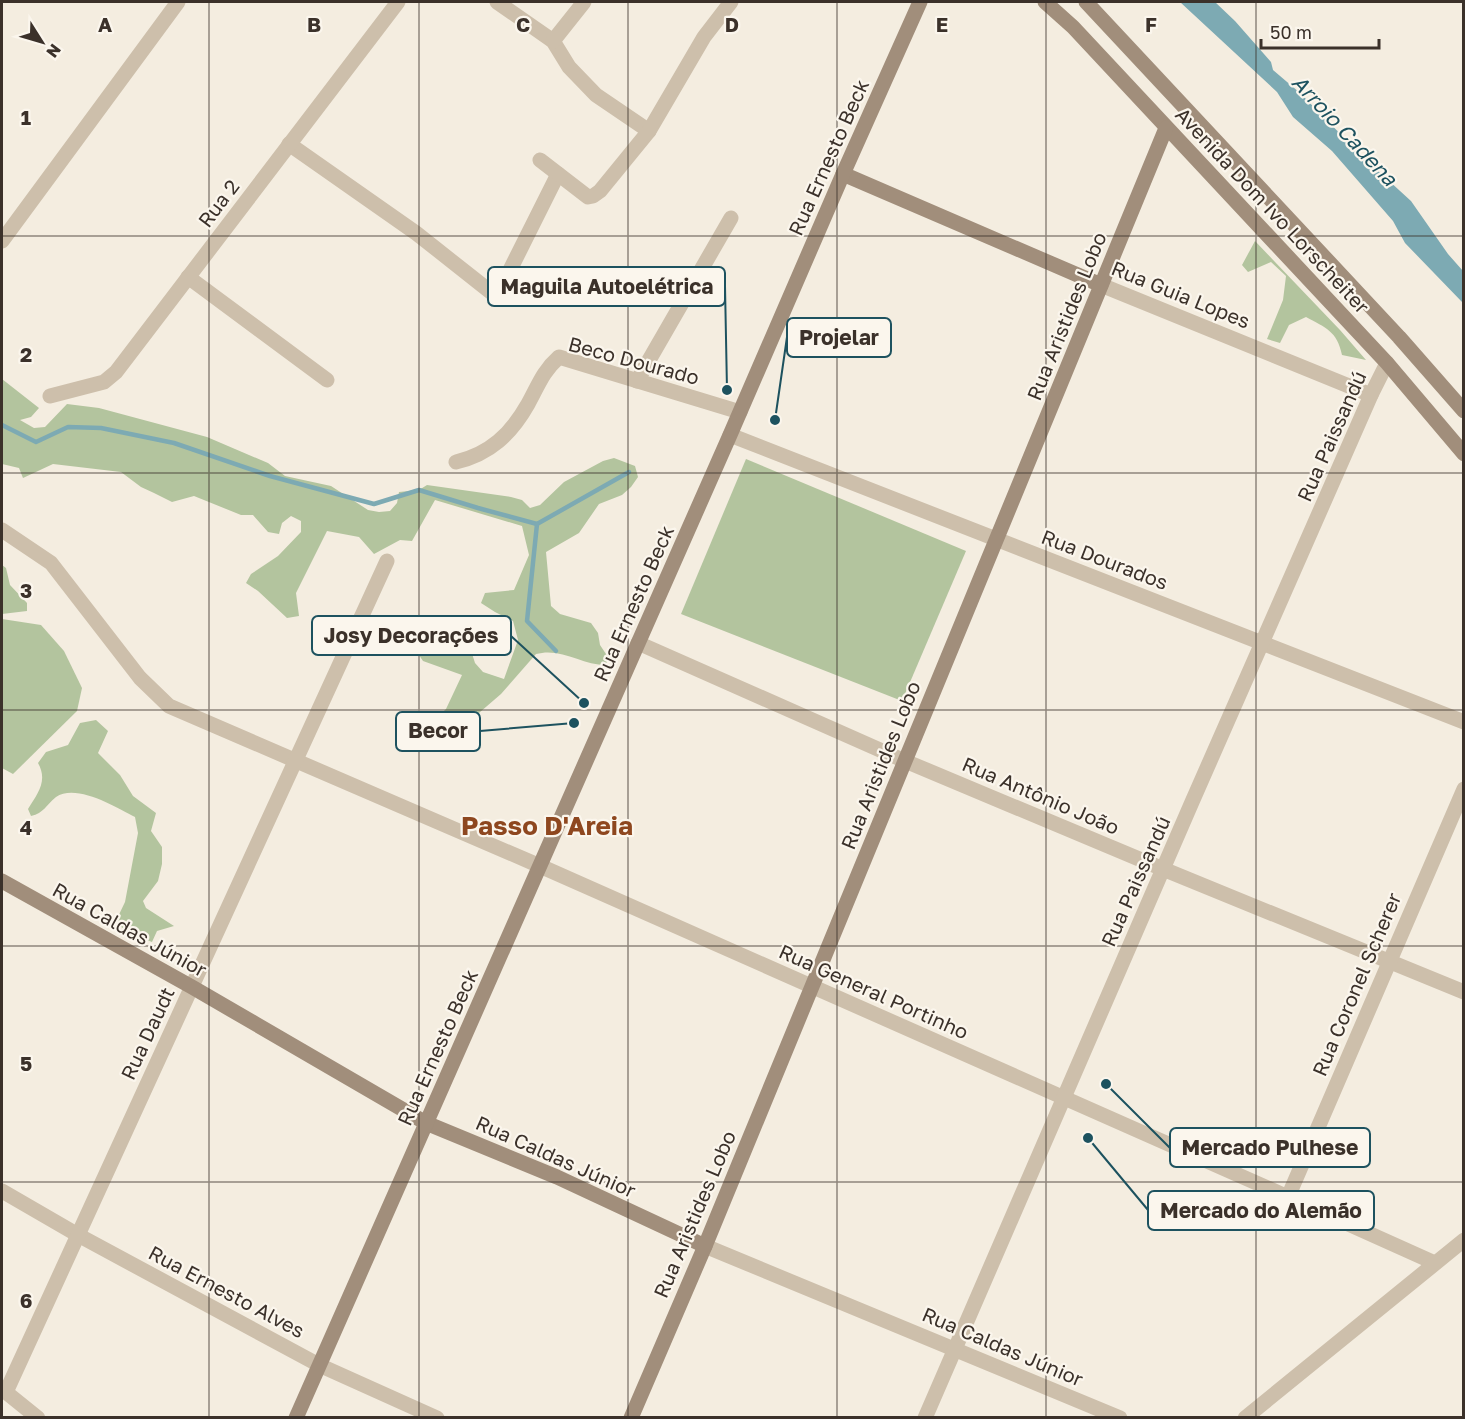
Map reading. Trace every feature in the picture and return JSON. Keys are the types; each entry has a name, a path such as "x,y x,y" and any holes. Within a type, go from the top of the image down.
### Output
{"street":[{"path":"2,241 178,2"},
{"name":"Rua 2","path":"50,396 104,382 116,372 398,2"},
{"path":"497,2 553,41 570,67 596,95 649,131"},
{"path":"553,41 584,2"},
{"path":"540,160 588,197 600,191 649,131 704,37 731,2"},
{"name":"Rua Ernesto Beck","path":"296,1418 920,2"},
{"name":"Avenida Dom Ivo Lorscheiter","path":"1045,2 1073,27 1388,363 1464,454"},
{"name":"Avenida Dom Ivo Lorscheiter","path":"1086,2 1400,337 1464,411"},
{"name":"Rua Aristides Lobo","path":"630,1418 705,1246 1166,128"},
{"path":"289,144 416,233 492,292 501,288 558,174"},
{"name":"Rua Guia Lopes","path":"843,174 1101,285 1371,394"},
{"path":"637,381 731,218"},
{"path":"188,277 327,380"},
{"name":"Beco Dourado","path":"456,462 481,454 500,440 519,418 540,380 550,365 559,357 740,412"},
{"name":"Rua Paissandú","path":"925,1418 1371,394 1388,363"},
{"name":"Rua Dourados","path":"730,435 1464,722"},
{"name":"Rua General Portinho","path":"2,530 51,563 140,678 169,706 540,866 1435,1263"},
{"name":"Rua Daudt","path":"4,1390 78,1235 387,561"},
{"name":"Rua Antônio João","path":"638,643 905,761 1464,992"},
{"name":"Rua Coronel Scherer","path":"1288,1197 1464,789"},
{"name":"Rua Caldas Júnior","path":"2,881 192,987 426,1123 557,1177 705,1246 1120,1418"},
{"name":"Rua Ernesto Alves","path":"2,1191 78,1235 319,1365 437,1418"},
{"path":"1245,1418 1464,1240"},
{"path":"4,1390 39,1418"}],"green space":[{"path":"1255,241 1366,360 1342,355 1334,335 1306,317 1289,325 1280,343 1267,339 1283,300 1286,276 1271,262 1248,272 1242,265"},
{"path":"2,379 39,408 31,417 20,420 34,428 45,427 67,404 99,408 207,437 268,463 285,476 331,486 368,510 379,512 390,511 397,503 399,492 419,490 427,485 511,497 522,500 530,508 540,505 564,482 603,461 614,458 635,466 638,477 631,487 622,495 599,504 579,533 546,552 551,606 560,614 591,623 608,657 606,665 563,654 545,652 536,654 501,694 451,737 439,739 428,726 446,709 462,675 423,661 417,652 424,631 412,618 420,616 438,628 459,634 468,641 475,663 483,672 504,679 518,640 513,621 481,603 485,593 514,590 529,555 522,526 435,500 412,541 400,540 374,554 359,537 327,531 296,593 299,616 287,618 246,583 251,574 278,556 301,532 301,521 291,516 282,523 279,534 268,532 253,515 241,515 194,496 172,502 141,487 121,472 53,464 23,478 19,468 2,464"},
{"path":"746,459 966,551 902,701 681,614"},
{"path":"2,565 6,568 10,585 27,603 27,611 2,614"},
{"path":"2,619 41,625 64,651 82,688 77,711 13,774 2,768"},
{"path":"96,720 108,731 98,753 120,775 133,796 156,813 151,831 162,847 162,864 158,881 143,901 146,908 174,926 157,931 152,942 134,935 115,923 125,902 138,833 135,817 96,798 74,793 64,793 56,797 35,815 31,816 28,809 41,787 42,776 38,763 46,752 68,745 80,723"}],"water":[{"name":"Arroio Cadena","path":"1180,2 1215,2 1271,62 1273,70 1300,93 1365,159 1411,201 1448,254 1463,271 1463,303 1405,243 1393,221 1332,151 1293,117 1277,92"}],"waterway":[{"path":"2,425 36,442 68,427 101,428 174,443 270,476 374,504 419,490 537,524 629,472"},
{"path":"537,524 527,621 556,651"}],"place":[{"name":"Maguila Autoelétrica","path":"727,390"},
{"name":"Projelar","path":"775,420"},
{"name":"Josy Decorações","path":"584,703"},
{"name":"Becor","path":"574,723"},
{"name":"Mercado Pulhese","path":"1106,1084"},
{"name":"Mercado do Alemão","path":"1088,1138"}],"district":[{"name":"Passo D'Areia","path":"547,825"}]}
